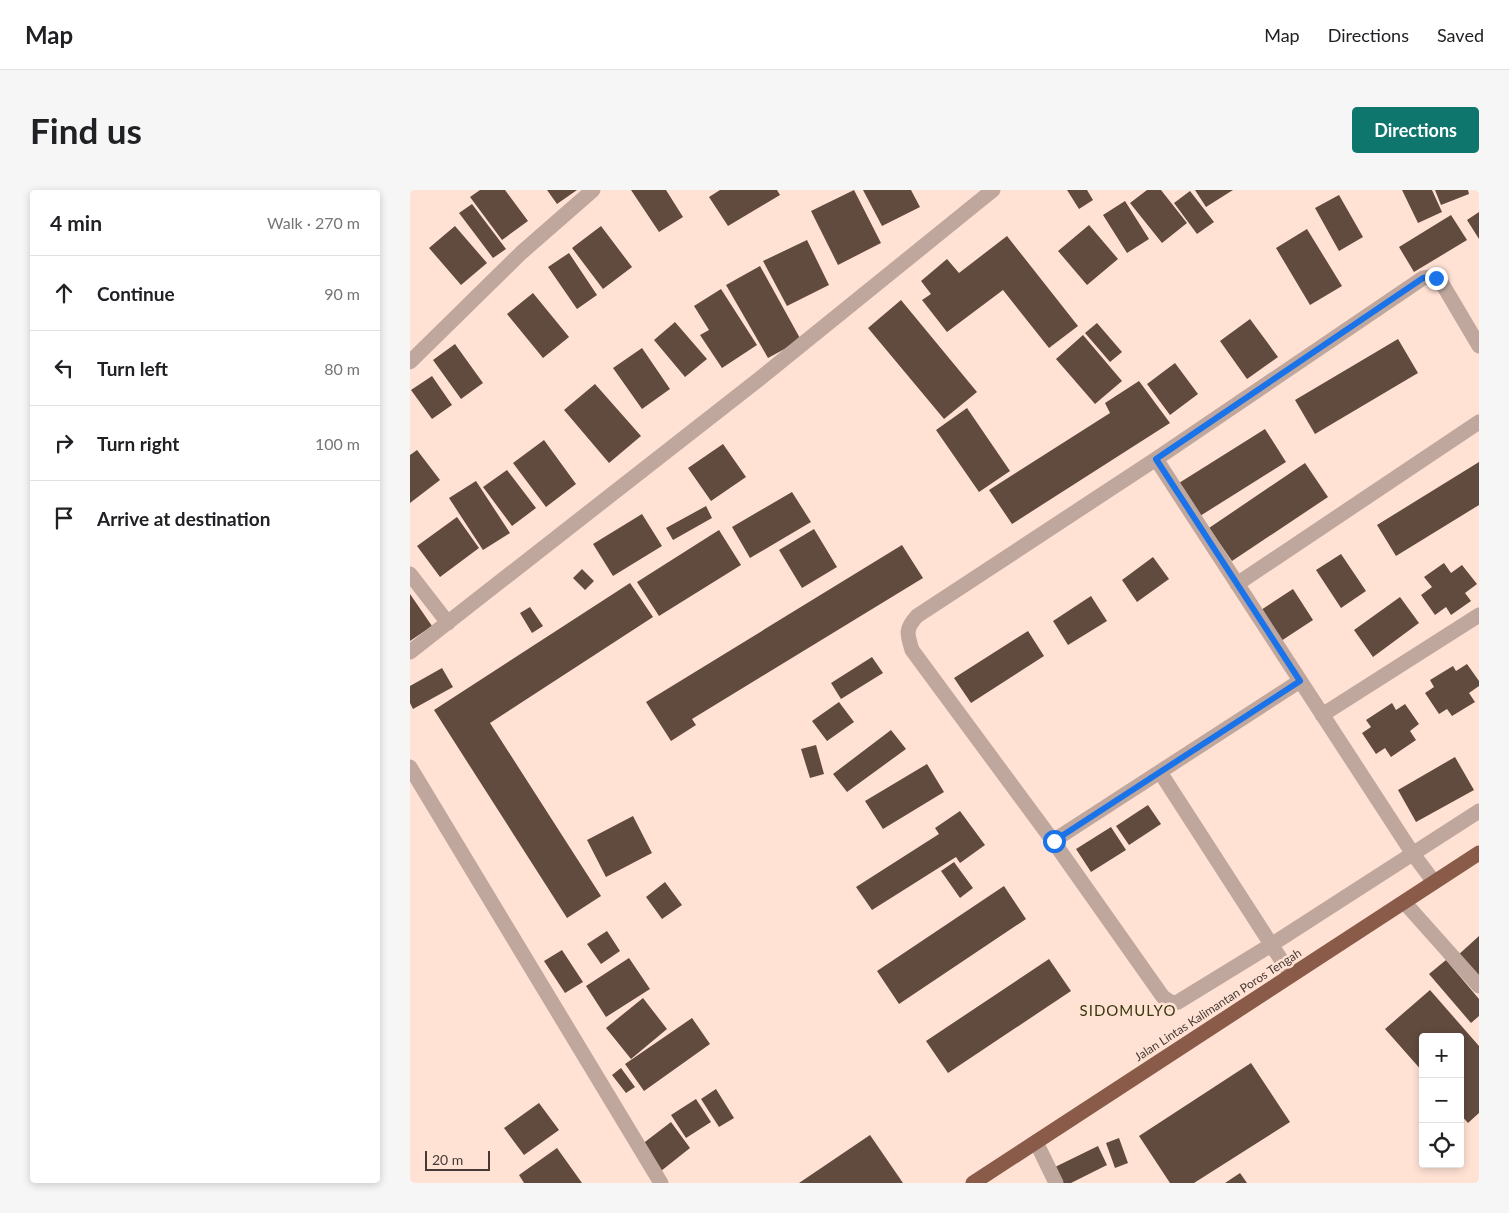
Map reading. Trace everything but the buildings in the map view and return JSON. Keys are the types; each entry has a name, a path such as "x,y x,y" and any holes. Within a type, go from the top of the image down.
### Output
{"highway":[{"name":"Jalan Lintas Kalimantan Poros Tengah","path":"973,1183 1479,853"}],"street":[{"path":"410,362 521,253 593,190"},
{"path":"410,652 758,380 993,190"},
{"path":"1479,346 1440,280 1430,277 1423,278 1156,459 917,616 910,623 907,630 912,650 1054,841 1163,997 1172,1003 1178,1002 1272,946 1479,811"},
{"path":"1237,584 1479,422"},
{"path":"1156,459 1413,854 1434,882"},
{"path":"410,574 448,623"},
{"path":"1322,715 1479,615"},
{"path":"1054,841 1300,681"},
{"path":"410,767 661,1183"},
{"path":"1160,772 1291,975"},
{"path":"1405,903 1479,986"},
{"path":"1036,1142 1056,1183"}],"district":[{"name":"SIDOMULYO","path":"1128,1011"}],"route":[{"path":"1054,841 1300,681 1156,459 1423,278 1436,278"}]}
